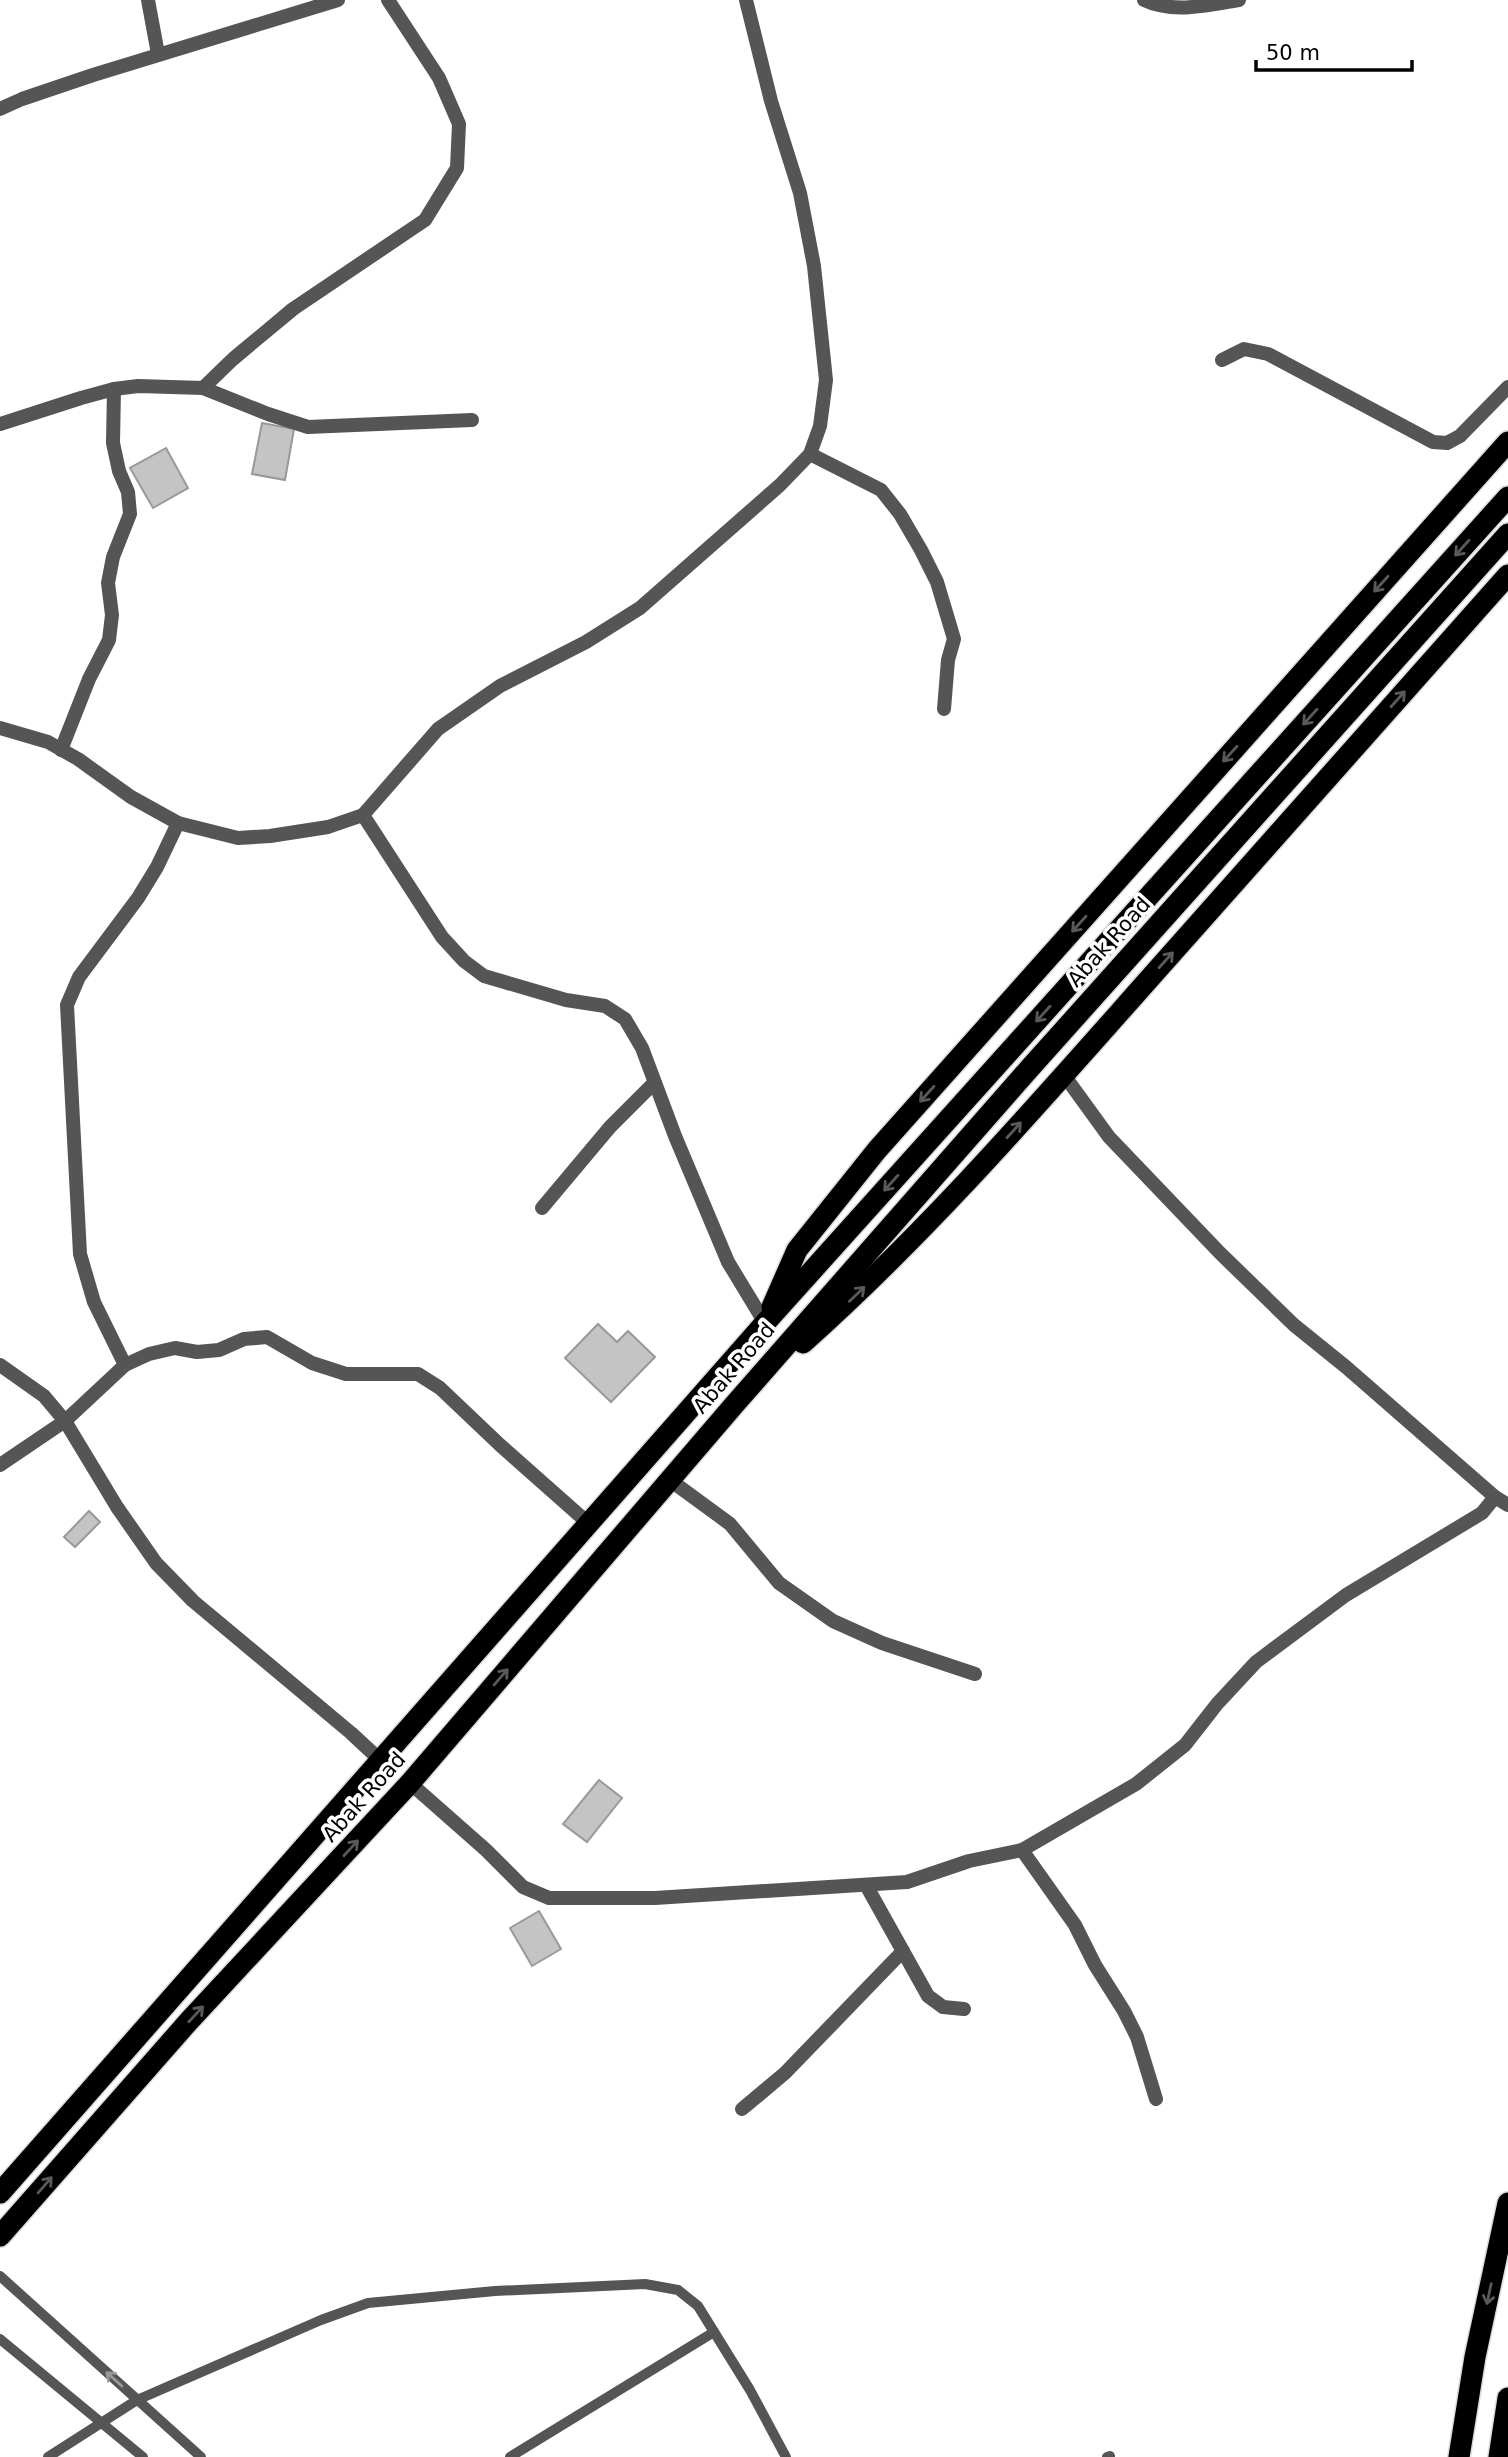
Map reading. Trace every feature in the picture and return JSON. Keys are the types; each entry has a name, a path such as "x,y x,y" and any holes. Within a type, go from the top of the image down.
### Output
{"highway":[{"path":"765,1323 797,1250 877,1150 1508,442"},
{"name":"Abak Road","path":"0,2193 765,1323 1508,497"},
{"name":"Abak Road","path":"0,2236 189,2021 410,1783 733,1405 1038,1059 1508,534"},
{"path":"733,1405 853,1298 950,1200 1508,575"},
{"path":"1460,2457 1475,2357 1508,2203"},
{"path":"1499,2457 1508,2398"}],"street":[{"path":"148,0 158,54"},
{"path":"0,109 22,99 158,54 338,0"},
{"path":"203,388 293,309 425,220 457,168 459,124 439,78 388,0"},
{"path":"0,728 48,742 131,797 178,822 238,838 328,827 363,815 438,729 500,686 586,642 640,608 780,485 810,454 820,426 826,380 814,266 800,193 771,101 746,0"},
{"path":"1144,0 1161,7 1195,7 1240,0"},
{"path":"1222,360 1244,349 1268,354 1433,442 1447,443 1460,436 1508,387"},
{"path":"0,424 114,389 138,386 203,388 308,427 472,420"},
{"path":"61,750 89,679 109,640 112,615 108,583 113,558 130,514 128,492 113,443 114,389"},
{"path":"810,454 881,490 900,514 921,550 937,582 954,639 948,660 944,709"},
{"path":"363,815 442,937 464,961 484,976 566,1000 605,1006 625,1019 642,1048 729,1262 765,1323"},
{"path":"125,1365 94,1302 80,1254 67,1005 79,977 138,898 157,867 178,822"},
{"path":"1064,1075 1109,1137 1220,1254 1294,1325 1495,1497 1508,1505"},
{"path":"542,1208 610,1127 654,1083"},
{"path":"0,1465 65,1422 125,1365 149,1354 175,1348 197,1352 219,1350 244,1339 267,1337 312,1363 346,1374 418,1374 440,1388 588,1523"},
{"path":"0,1364 44,1396 65,1422 117,1507 156,1563 192,1601 379,1759"},
{"path":"670,1480 730,1524 779,1583 833,1621 882,1643 975,1674"},
{"path":"410,1783 486,1850 523,1887 549,1898 655,1898 907,1882 969,1861 1022,1850 1136,1784 1185,1745 1217,1704 1256,1662 1346,1595 1482,1513 1495,1497"},
{"path":"1022,1850 1075,1926 1095,1965 1124,2011 1137,2037 1156,2099"},
{"path":"866,1885 928,1996 943,2007 964,2009"},
{"path":"742,2109 785,2073 903,1951"}],"lane":[{"path":"0,2276 201,2457"},
{"path":"48,2457 137,2400 321,2320 368,2303 495,2291 645,2284 678,2290 698,2306 750,2390 786,2457"},
{"path":"510,2457 714,2332"},
{"path":"0,2339 143,2457"}],"building":[{"path":"262,423 294,429 285,480 252,474"},
{"path":"166,448 188,488 153,508 130,468"},
{"path":"598,1324 617,1342 628,1331 655,1357 611,1402 565,1358"},
{"path":"89,1511 100,1522 75,1547 64,1537"},
{"path":"599,1780 622,1798 587,1842 563,1824"},
{"path":"539,1911 561,1949 532,1966 510,1928"}]}
